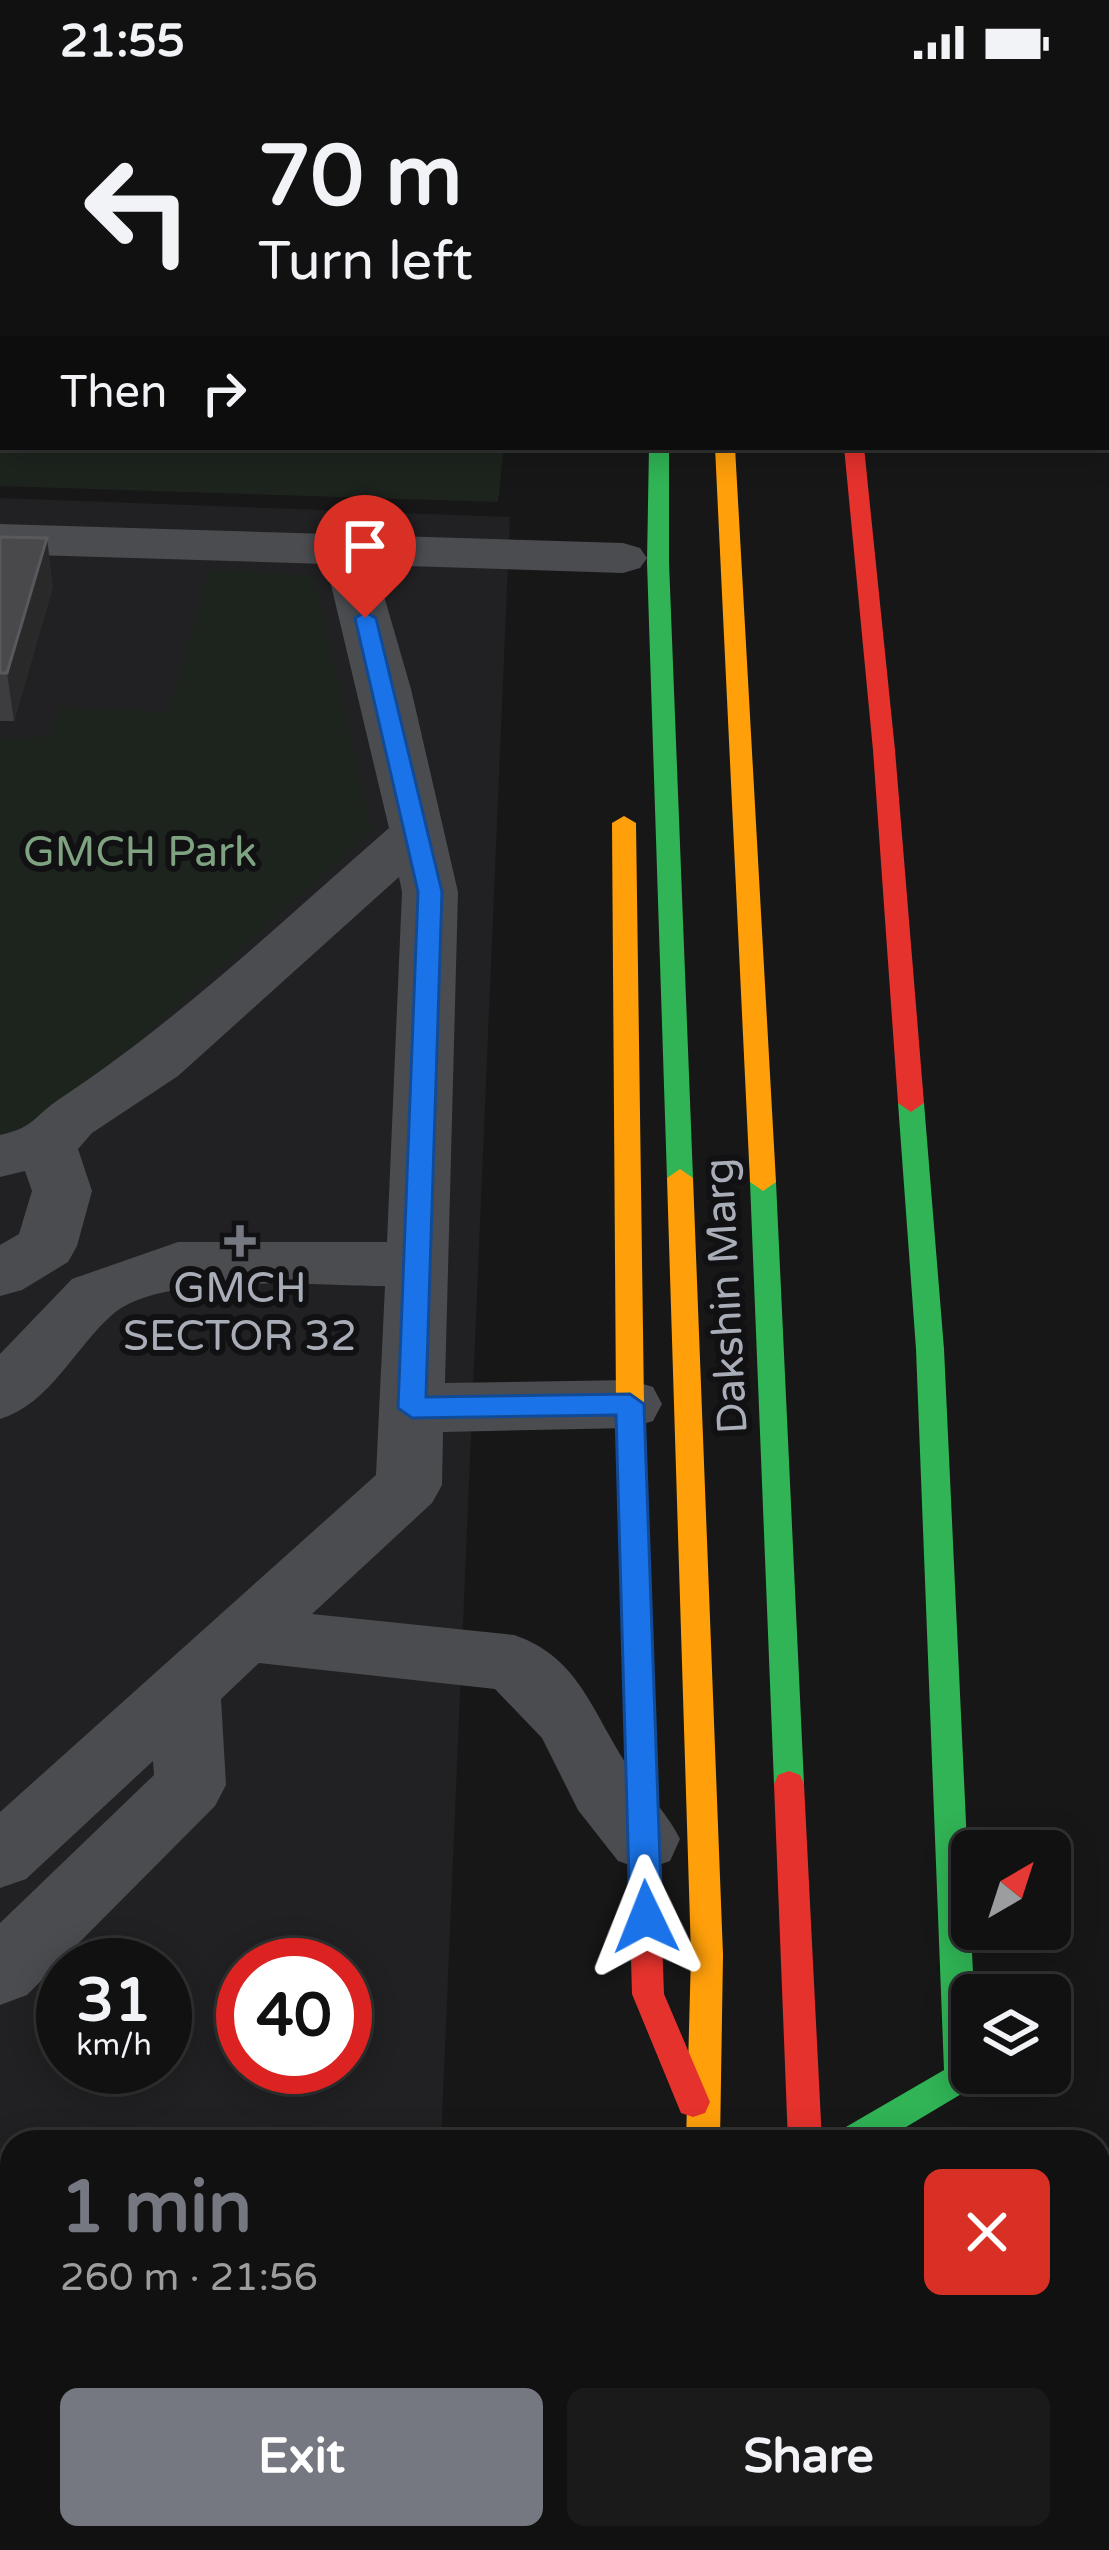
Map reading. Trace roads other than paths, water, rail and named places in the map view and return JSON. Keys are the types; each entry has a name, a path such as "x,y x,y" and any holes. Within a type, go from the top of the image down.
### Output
{"main road":[{"name":"Dakshin Marg","path":"659,450 658,562 707,1955 703,2130"},
{"name":"Dakshin Marg","path":"725,450 747,828 804,2130"},
{"path":"854,450 884,750 930,1349 961,2077 871,2130"},
{"path":"623,788 630,1404 648,1994 701,2130"}],"street":[{"path":"0,538 623,556"},
{"path":"0,1857 409,1485 430,892 385,689 346,548"},
{"path":"0,1274 46,1246 62,1191 24,1151 157,1062 417,832"},
{"path":"0,1395 94,1295 178,1264 416,1264"},
{"path":"412,1408 630,1404"},
{"path":"242,1634 514,1663 567,1718 603,1790 644,1839"},
{"path":"0,1972 190,1785 185,1689"}],"place":[{"name":"GMCH SECTOR 32","path":"240,1241"}],"park label":[{"name":"GMCH Park","path":"140,852"}]}
